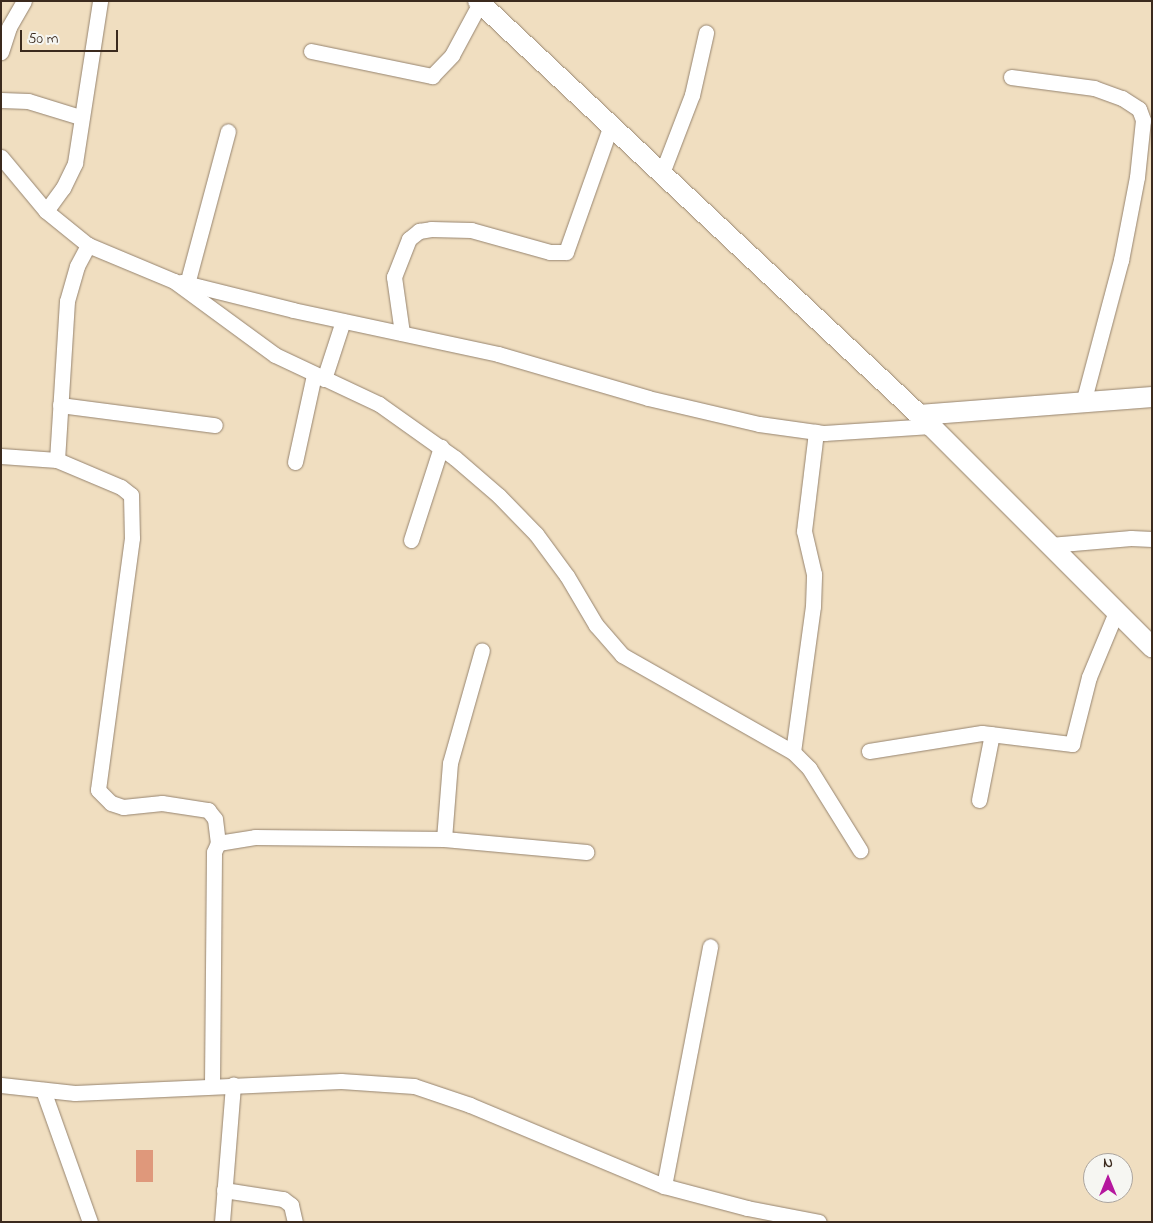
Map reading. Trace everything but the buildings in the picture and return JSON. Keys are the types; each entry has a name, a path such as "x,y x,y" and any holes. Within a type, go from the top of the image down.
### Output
{"main road":[{"path":"479,2 925,420 1152,647"},
{"path":"925,420 1152,397"}],"street":[{"path":"2,47 24,1"},
{"path":"46,212 71,176 100,1"},
{"path":"311,51 432,76 452,54 479,2"},
{"path":"662,173 692,95 706,33"},
{"path":"1011,77 1094,88 1113,94 1139,109 1143,120 1137,177 1121,260 1084,403"},
{"path":"1,100 28,101 80,117"},
{"path":"402,333 394,277 408,239 419,231 431,229 471,230 550,252 566,252 611,125"},
{"path":"180,282 228,131"},
{"path":"1,157 46,212 88,244 180,282 343,321 527,361 648,398 724,417 816,432 925,420"},
{"path":"57,460 67,302 77,266 88,244"},
{"path":"180,282 244,334 319,377 386,408 441,447 499,496 536,534 567,576 596,625 622,655 793,752 809,768 860,850"},
{"path":"295,462 319,377 343,321"},
{"path":"60,405 215,425"},
{"path":"793,752 813,606 814,574 804,532 816,432"},
{"path":"410,540 441,447"},
{"path":"1,456 57,460 122,487 130,495 133,506 132,538 98,790 111,803 123,807 162,803 208,810 215,819 218,843 214,852 212,1084"},
{"path":"1050,545 1131,538 1152,539"},
{"path":"869,751 982,733 1072,744 1089,677 1116,612"},
{"path":"444,839 450,763 482,650"},
{"path":"979,800 992,734"},
{"path":"218,843 255,837 444,839 513,843 586,852"},
{"path":"664,1186 710,946"},
{"path":"1,1085 75,1093 212,1084 351,1081 414,1086 470,1104 664,1186 747,1208 819,1222"},
{"path":"222,1222 233,1084"},
{"path":"44,1090 90,1222"},
{"path":"224,1190 283,1199 291,1205 295,1222"}]}
